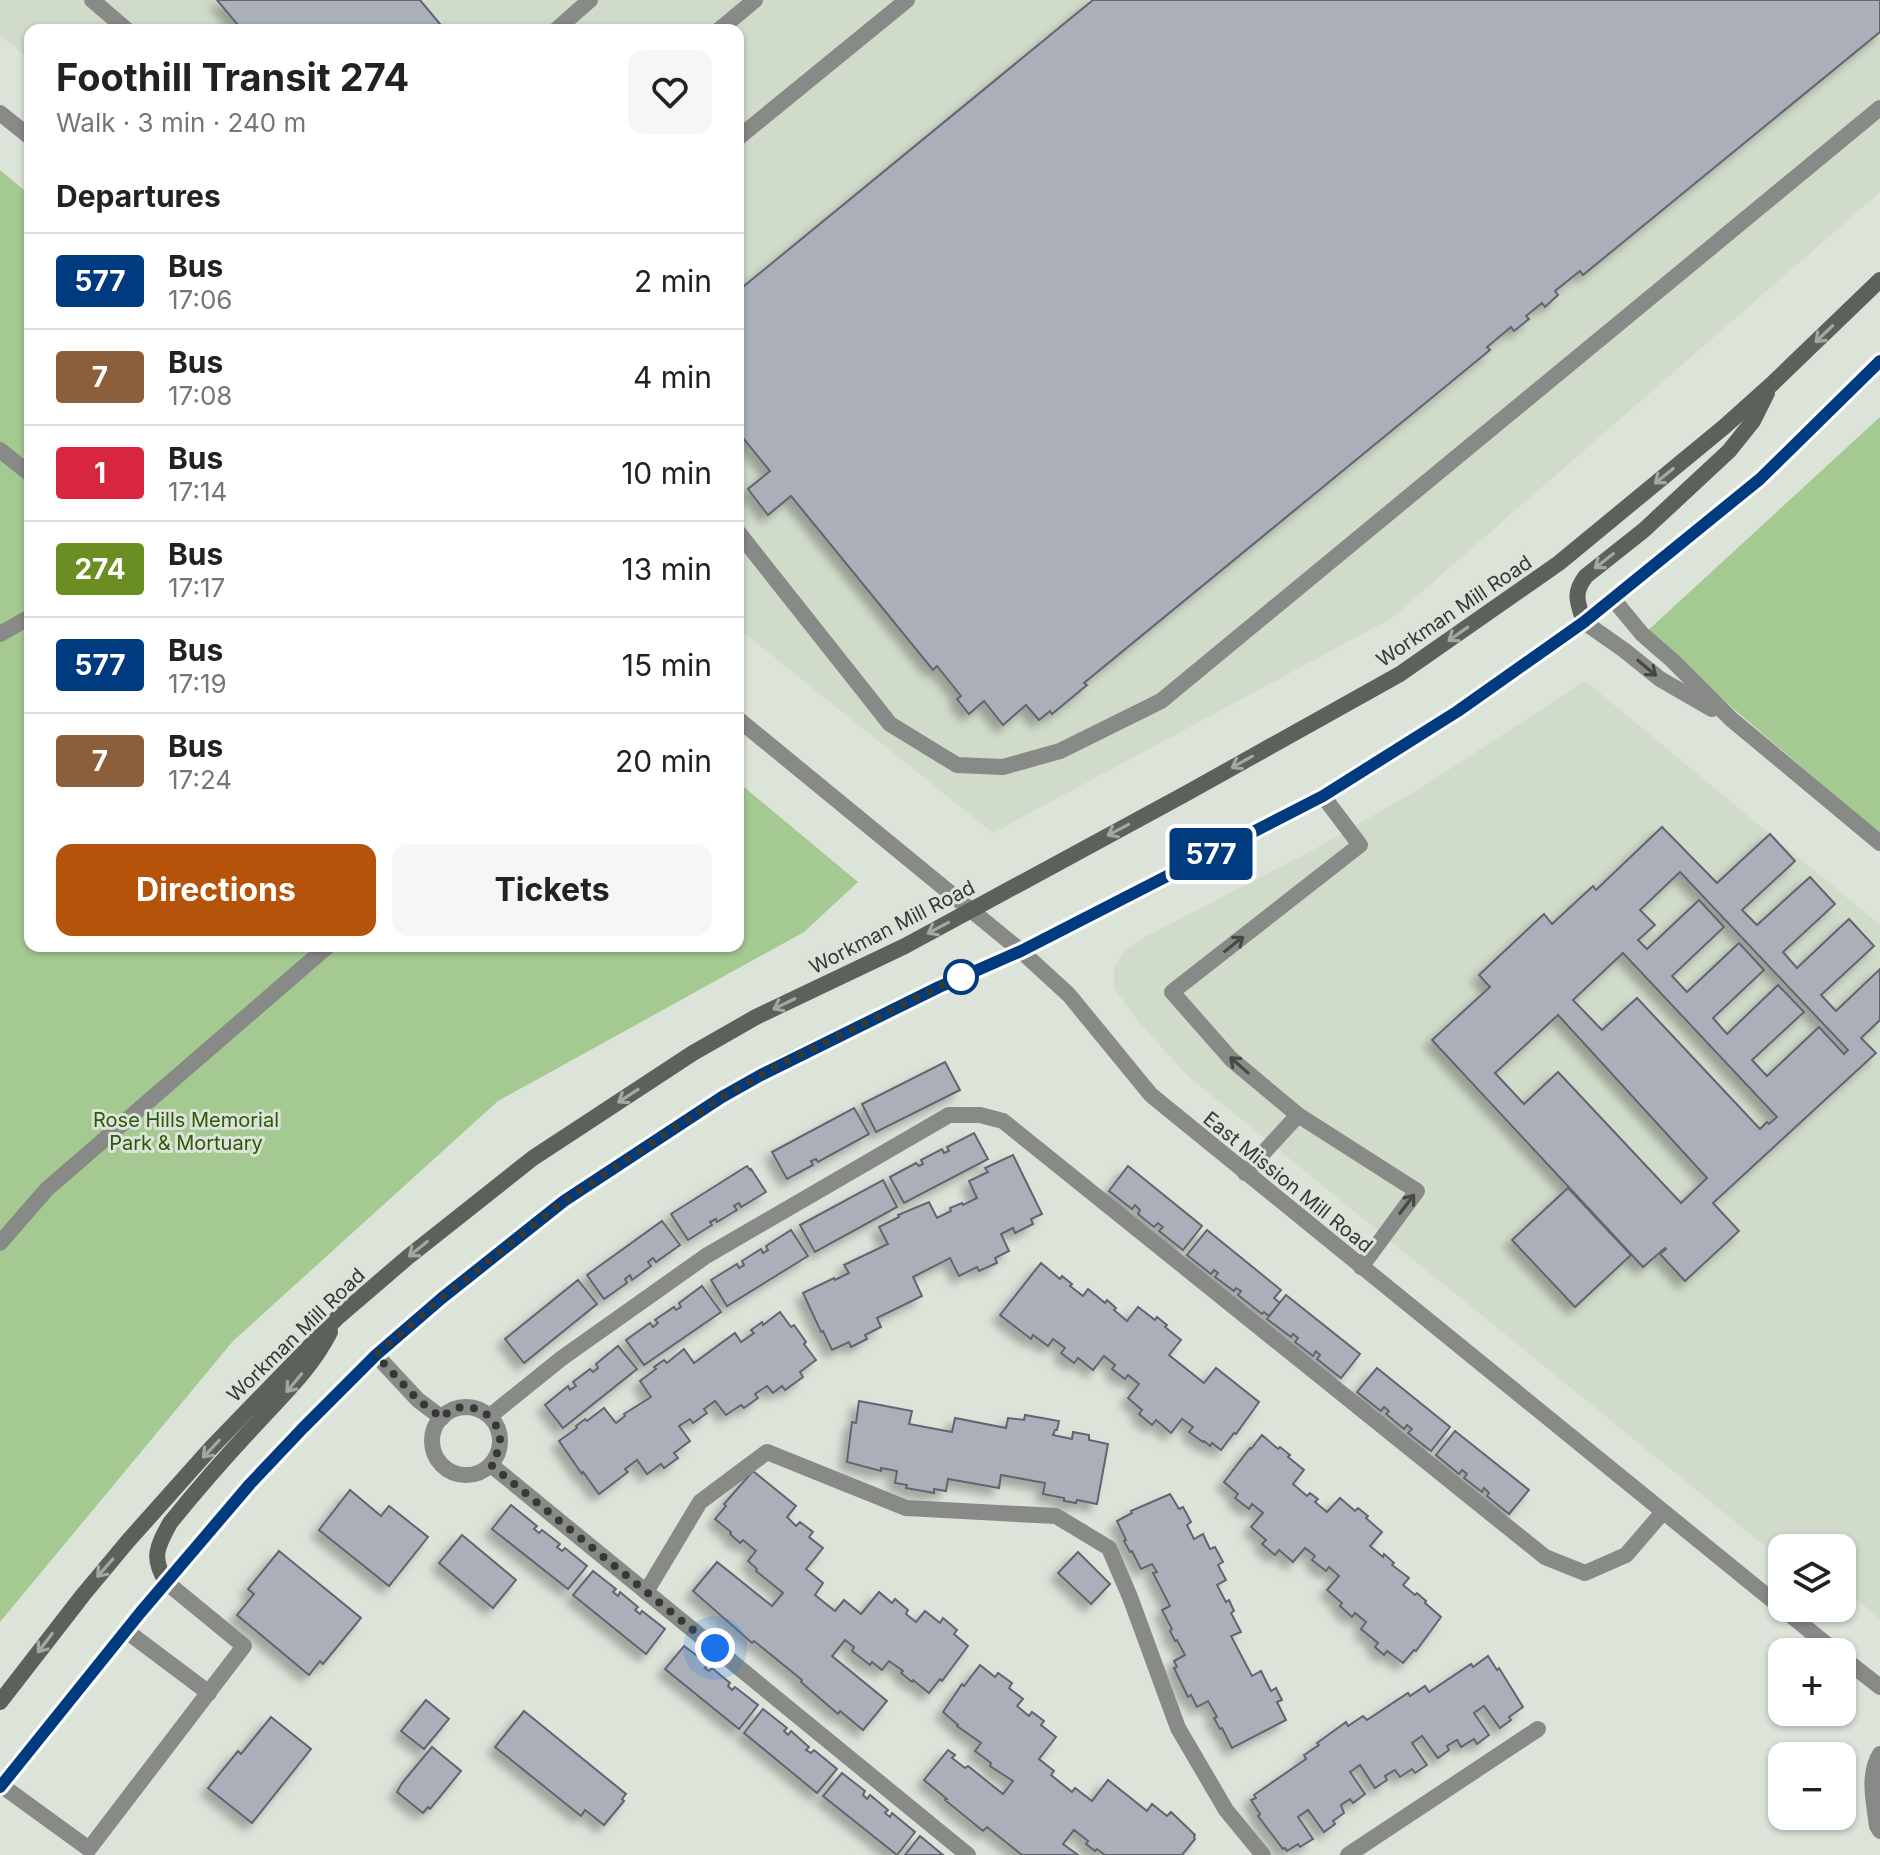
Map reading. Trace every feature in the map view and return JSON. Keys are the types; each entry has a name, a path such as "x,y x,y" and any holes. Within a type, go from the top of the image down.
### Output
{"main road":[{"name":"Workman Mill Road","path":"0,1702 128,1541 221,1437 337,1318 533,1158 693,1053 756,1017 905,946 1400,674 1559,563 1724,427 1880,280"},
{"path":"1,1786 125,1630 250,1484 376,1355 564,1201 722,1097 781,1064 1021,951 1323,796 1458,711 1584,622 1760,479 1880,361"},
{"path":"1584,622 1576,598 1586,576 1644,530 1729,451 1753,421 1772,384"},
{"path":"166,1582 158,1569 156,1557 170,1523 319,1354 337,1318"}],"street":[{"path":"92,0 120,24"},
{"path":"563,24 590,0"},
{"path":"726,24 755,0"},
{"path":"744,133 907,0"},
{"path":"744,540 890,724 957,765 1003,767 1060,751 1161,701 1880,108"},
{"path":"0,113 24,132"},
{"path":"0,450 24,469"},
{"path":"1613,599 1642,634 1731,719 1880,843"},
{"path":"0,634 24,620"},
{"path":"1584,622 1660,679 1731,719"},
{"name":"East Mission Mill Road","path":"744,724 1021,951 1069,995 1151,1095 1819,1638"},
{"path":"1323,796 1360,845 1172,992 1231,1059 1298,1115 1417,1191 1361,1267"},
{"path":"0,1243 47,1189 321,952"},
{"path":"490,1416 562,1358 706,1256 949,1115 980,1115 1003,1121 1545,1557 1585,1573 1626,1555 1663,1512"},
{"path":"1245,1173 1298,1115"},
{"path":"376,1355 418,1400 442,1418"},
{"path":"465,1407 490,1416 500,1441 491,1465 466,1475 442,1465 435,1455 432,1442 434,1429 442,1418 452,1410 465,1407"},
{"path":"646,1592 700,1502 767,1452 906,1508 1056,1516 1109,1548 1178,1728 1226,1810 1263,1855"},
{"path":"491,1465 968,1855"},
{"path":"1,1786 89,1849 244,1646 166,1582"},
{"path":"125,1630 209,1693"},
{"path":"1856,1668 1880,1687"},
{"path":"1348,1855 1538,1729"},
{"path":"1880,1754 1876,1760 1872,1786 1880,1831"}],"shaded area":[{"path":"0,0 1880,0 1880,192 1392,618 993,833 744,633 744,24 24,24 24,54 0,35"},
{"path":"1585,681 1880,925 1880,1619 1856,1599 1856,1534 1768,1534 1768,1549 1187,1075 1138,1021 1114,988 1114,969 1124,952 1145,937 1313,850 1421,788"}],"green space":[{"name":"Rose Hills Memorial Park & Mortuary","path":"0,170 24,190 24,952 744,952 744,787 858,882 804,932 498,1101 233,1341 0,1622"},
{"path":"1880,417 1880,834 1645,633"}],"building":[{"path":"217,0 420,0 440,24 237,24"},
{"path":"1093,0 1880,0 1880,32 1583,275 1580,271 1555,291 1558,295 1545,307 1542,303 1514,331 1511,327 1487,347 1490,350 1084,683 1087,685 1052,714 1050,711 1039,720 1026,705 1003,725 984,701 969,714 957,699 961,696 937,666 933,670 791,496 768,515 748,489 770,471 744,439 744,286"},
{"path":"1662,827 1717,883 1770,834 1795,861 1742,910 1757,925 1810,877 1835,904 1783,952 1797,968 1849,919 1874,946 1821,995 1836,1011 1880,969 1880,1020 1861,1038 1876,1053 1713,1203 1739,1231 1685,1281 1660,1254 1665,1248 1643,1267 1432,1040 1490,987 1479,975 1544,914 1552,924 1593,886 1596,890","holes":["1680,872 1848,1050 1844,1054 1819,1027 1767,1076 1752,1060 1804,1012 1778,985 1727,1034 1713,1018 1764,970 1739,943 1687,992 1672,976 1724,927 1699,900 1647,949 1638,940 1655,925 1640,910","1623,953 1777,1117 1760,1129 1637,998 1602,1030 1573,1000","1558,1015 1707,1178 1681,1203 1558,1072 1524,1104 1495,1073"]},
{"path":"945,1062 960,1090 876,1132 862,1104"},
{"path":"854,1108 869,1134 818,1162 816,1159 811,1161 813,1165 787,1179 772,1152"},
{"path":"974,1133 988,1159 904,1203 890,1177 916,1163 919,1166 923,1164 921,1160 942,1149 944,1153 949,1151 947,1147"},
{"path":"1013,1155 1042,1214 1031,1219 1033,1224 1015,1233 1013,1228 1001,1234 1009,1251 995,1258 997,1263 979,1271 977,1267 959,1276 950,1258 913,1277 922,1296 877,1318 881,1327 865,1335 867,1339 851,1347 849,1342 832,1350 803,1293 849,1273 844,1265 888,1244 879,1227 898,1215 929,1202 937,1218 951,1211 950,1208 977,1198 969,1181 988,1172 985,1168"},
{"path":"747,1166 766,1192 741,1207 739,1203 734,1206 737,1210 717,1222 716,1219 710,1222 712,1225 688,1240 671,1214"},
{"path":"1128,1166 1202,1226 1183,1250 1159,1231 1163,1227 1158,1223 1154,1227 1138,1214 1140,1210 1135,1205 1132,1209 1109,1191"},
{"path":"883,1180 897,1207 815,1252 800,1225"},
{"path":"1568,1188 1631,1255 1575,1307 1512,1240"},
{"path":"662,1221 680,1245 656,1262 653,1258 648,1262 651,1266 632,1280 630,1275 625,1279 627,1283 604,1299 587,1275"},
{"path":"791,1230 808,1256 727,1306 711,1280 737,1264 739,1268 744,1265 742,1261 761,1249 763,1253 768,1250 766,1246"},
{"path":"1207,1230 1281,1290 1274,1298 1280,1303 1269,1316 1238,1295 1241,1291 1236,1288 1234,1291 1215,1277 1218,1273 1214,1270 1211,1274 1187,1255"},
{"path":"1041,1263 1060,1279 1062,1276 1083,1296 1088,1289 1105,1303 1107,1300 1127,1321 1138,1307 1155,1320 1157,1317 1181,1340 1169,1355 1204,1383 1216,1368 1259,1402 1221,1450 1189,1432 1193,1427 1182,1419 1171,1433 1156,1420 1152,1425 1139,1414 1142,1410 1128,1398 1139,1384 1128,1375 1125,1379 1112,1369 1115,1365 1104,1356 1093,1370 1078,1358 1074,1363 1061,1353 1065,1348 1053,1339 1048,1346 1033,1335 1031,1339 1000,1315"},
{"path":"578,1280 597,1304 524,1363 505,1339"},
{"path":"702,1286 721,1312 644,1365 626,1340 650,1323 653,1327 658,1323 655,1320 674,1307 676,1310 681,1307 679,1303"},
{"path":"1286,1295 1360,1354 1341,1378 1317,1359 1320,1355 1316,1351 1313,1356 1295,1342 1298,1338 1293,1334 1291,1337 1267,1319"},
{"path":"780,1312 791,1327 794,1325 816,1360 800,1372 803,1377 785,1390 782,1386 773,1393 767,1386 755,1394 758,1398 744,1408 741,1405 726,1415 715,1401 704,1409 707,1413 693,1423 690,1419 679,1426 690,1441 674,1453 678,1458 664,1468 661,1464 647,1474 637,1460 625,1469 628,1472 599,1494 559,1441 604,1408 616,1423 624,1414 651,1397 640,1381 664,1360 667,1363 684,1349 694,1363 735,1333 741,1342 754,1333 751,1330"},
{"path":"618,1346 637,1369 563,1428 545,1405 568,1386 570,1390 576,1386 573,1382 590,1369 593,1372 598,1368 596,1364"},
{"path":"1377,1368 1450,1427 1431,1451 1408,1433 1412,1429 1407,1425 1404,1429 1386,1414 1389,1411 1384,1407 1381,1411 1357,1392"},
{"path":"859,1401 912,1411 909,1424 952,1432 955,1418 1006,1428 1008,1418 1024,1420 1025,1415 1059,1421 1053,1435 1072,1439 1073,1432 1108,1444 1097,1504 1064,1501 1064,1498 1043,1494 1045,1483 1001,1475 999,1488 948,1479 946,1491 934,1489 934,1493 906,1488 907,1485 895,1483 897,1471 881,1468 881,1471 847,1462 852,1422 856,1423"},
{"path":"1455,1431 1529,1490 1509,1514 1487,1496 1489,1493 1484,1488 1482,1492 1464,1478 1467,1474 1462,1470 1459,1474 1436,1455"},
{"path":"1262,1435 1290,1455 1288,1457 1304,1470 1293,1484 1307,1496 1310,1493 1318,1499 1315,1502 1327,1512 1340,1498 1355,1511 1358,1508 1368,1516 1366,1518 1382,1532 1370,1546 1383,1557 1384,1554 1409,1578 1403,1585 1415,1595 1417,1593 1441,1617 1403,1663 1387,1651 1384,1655 1375,1647 1378,1643 1361,1629 1366,1622 1355,1613 1352,1617 1327,1590 1339,1576 1329,1567 1326,1571 1312,1560 1315,1556 1305,1548 1293,1562 1279,1550 1275,1555 1262,1544 1266,1540 1251,1527 1263,1513 1252,1504 1249,1509 1235,1498 1238,1494 1224,1482"},
{"path":"753,1471 796,1506 787,1517 796,1526 800,1522 813,1532 809,1537 823,1548 806,1569 823,1583 815,1595 835,1611 844,1600 861,1614 879,1592 892,1603 895,1599 916,1622 925,1611 940,1623 943,1618 957,1630 954,1634 968,1646 929,1693 889,1661 882,1670 872,1662 870,1665 852,1651 854,1647 845,1640 832,1656 887,1701 863,1730 840,1711 838,1714 802,1680 754,1641 752,1643 693,1591 717,1562 772,1606 783,1593 748,1561 756,1551 743,1540 740,1543 715,1519"},
{"path":"350,1490 381,1516 389,1506 428,1537 389,1586 319,1530"},
{"path":"1170,1494 1179,1509 1183,1507 1191,1522 1187,1525 1194,1539 1203,1534 1210,1549 1215,1547 1223,1562 1218,1565 1226,1580 1217,1585 1234,1611 1231,1613 1241,1632 1231,1636 1252,1676 1261,1671 1271,1691 1276,1688 1282,1700 1277,1702 1286,1720 1232,1748 1208,1701 1197,1707 1191,1695 1188,1697 1174,1668 1177,1667 1174,1661 1185,1655 1175,1641 1162,1610 1170,1606 1153,1573 1157,1572 1152,1564 1141,1569 1124,1541 1117,1521 1131,1511"},
{"path":"511,1505 537,1526 534,1529 539,1533 542,1530 560,1544 557,1547 562,1551 565,1548 587,1566 568,1589 492,1529"},
{"path":"462,1535 516,1580 493,1608 439,1563"},
{"path":"279,1551 361,1618 323,1664 320,1661 309,1675 237,1615 254,1594 248,1589"},
{"path":"1078,1552 1110,1584 1091,1604 1058,1573"},
{"path":"593,1571 616,1589 613,1592 618,1596 620,1592 638,1607 635,1610 640,1614 642,1611 665,1629 646,1654 573,1595"},
{"path":"684,1646 708,1664 705,1668 709,1671 712,1668 730,1683 728,1686 732,1690 735,1687 758,1705 739,1729 665,1669"},
{"path":"1488,1656 1523,1707 1509,1717 1511,1720 1500,1728 1484,1706 1474,1713 1489,1735 1477,1744 1474,1739 1461,1747 1457,1740 1447,1746 1449,1750 1438,1758 1422,1736 1412,1743 1427,1765 1415,1773 1412,1769 1400,1777 1395,1770 1375,1788 1360,1765 1350,1772 1365,1794 1353,1803 1350,1799 1341,1805 1344,1813 1324,1832 1308,1810 1298,1817 1313,1839 1300,1847 1298,1844 1287,1851 1283,1849 1258,1816 1260,1814 1251,1800 1256,1798 1254,1795 1306,1759 1304,1755 1346,1722 1348,1726 1363,1716 1367,1720 1408,1693 1410,1696 1425,1686 1429,1692"},
{"path":"980,1665 995,1677 998,1673 1012,1683 1009,1688 1023,1699 1017,1706 1029,1716 1032,1712 1044,1721 1041,1725 1056,1737 1039,1759 1054,1771 1051,1775 1072,1792 1075,1788 1092,1801 1108,1780 1147,1811 1152,1804 1167,1816 1171,1812 1195,1835 1182,1855 1105,1855 1086,1844 1088,1841 1074,1830 1063,1844 1078,1855 1022,1855 987,1827 983,1831 945,1800 924,1780 948,1750 955,1755 952,1758 965,1768 968,1766 1003,1794 1013,1781 990,1766 991,1763 975,1751 981,1743 943,1712"},
{"path":"426,1700 449,1719 424,1749 401,1731"},
{"path":"763,1709 787,1728 784,1731 788,1735 791,1731 809,1747 806,1750 811,1753 814,1750 837,1769 817,1793 744,1733"},
{"path":"524,1711 626,1794 622,1799 624,1801 604,1825 585,1810 581,1816 495,1747"},
{"path":"271,1717 311,1749 252,1823 208,1788"},
{"path":"432,1747 461,1771 430,1809 428,1807 423,1813 397,1792"},
{"path":"842,1773 865,1791 863,1795 867,1799 870,1795 888,1810 885,1813 890,1817 892,1813 915,1832 897,1855 823,1796"},
{"path":"920,1836 943,1855 905,1855"}],"bus line":[{"name":"577","path":"0,1787 140,1613 250,1484 303,1428 376,1355 564,1201 722,1097 781,1064 1021,951 1323,796 1458,711 1584,622 1760,479 1880,361"}],"route":[{"path":"715,1648 491,1465 500,1441 490,1416 465,1407 452,1410 442,1418 418,1400 376,1355 564,1201 722,1097 781,1064 973,972 961,977"}]}
